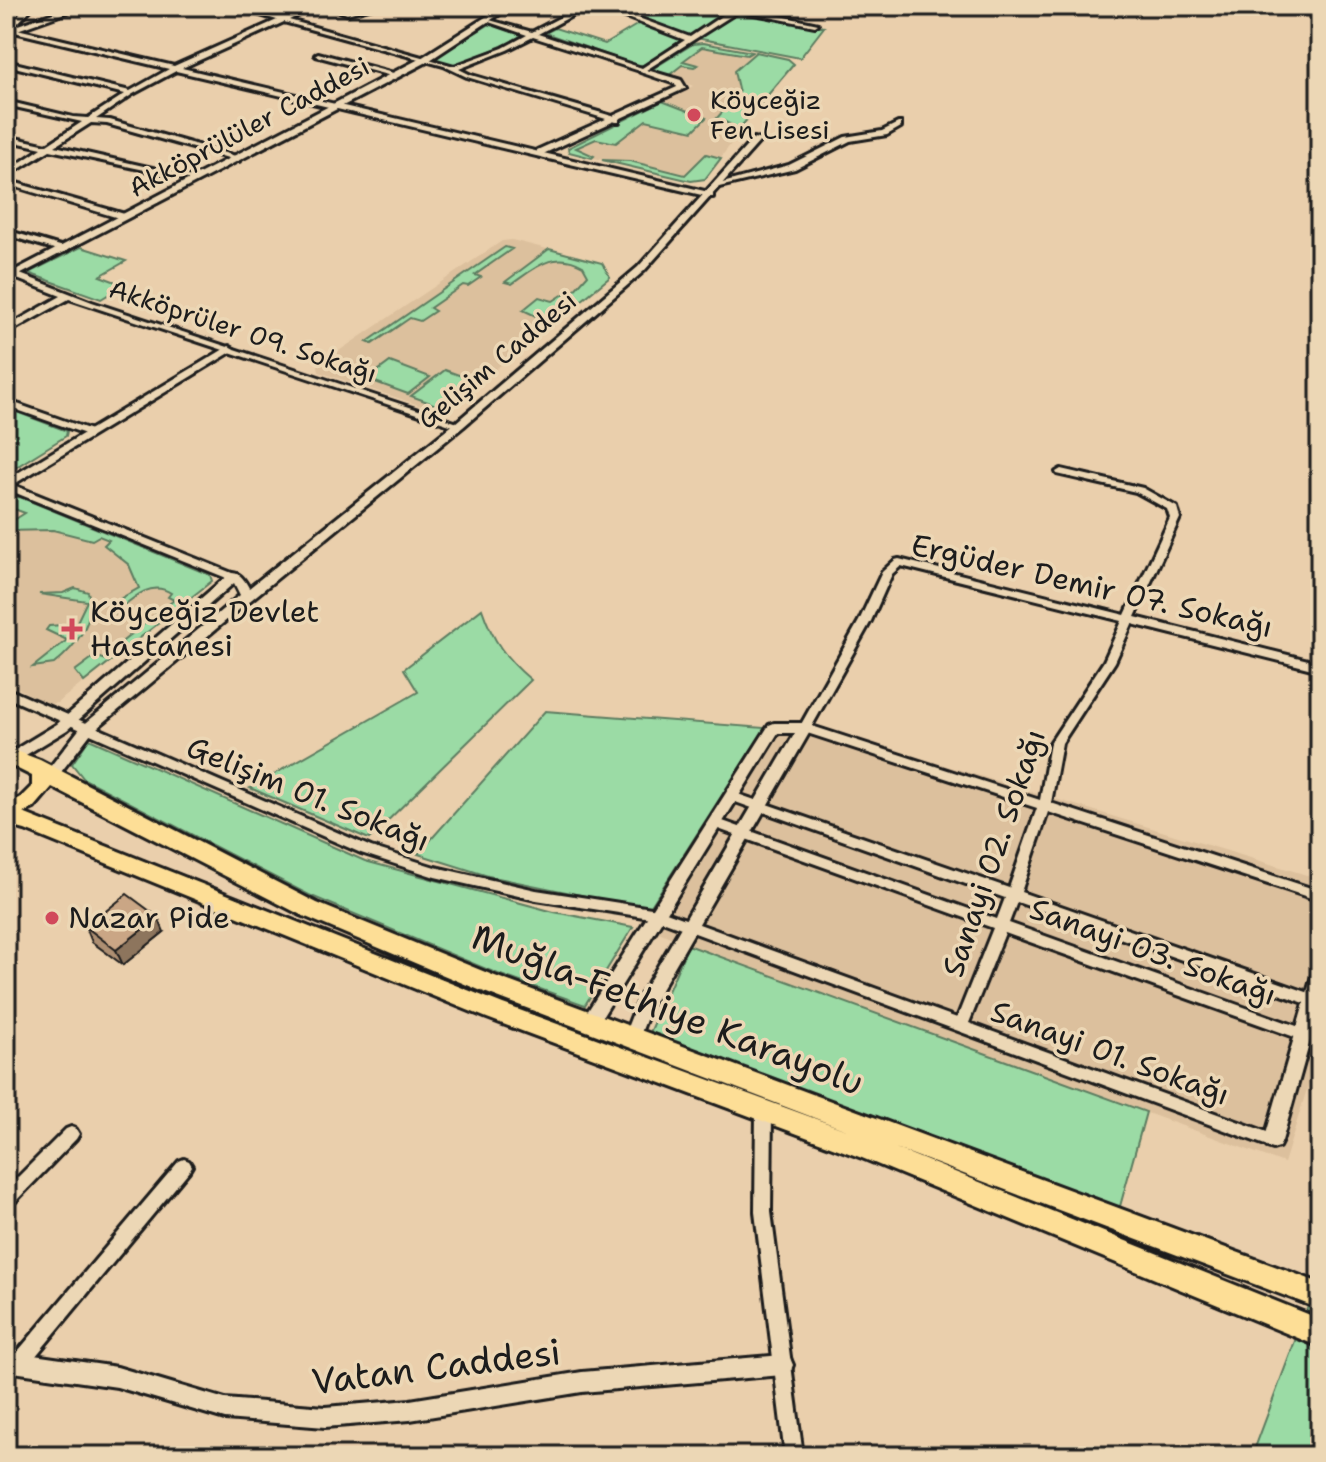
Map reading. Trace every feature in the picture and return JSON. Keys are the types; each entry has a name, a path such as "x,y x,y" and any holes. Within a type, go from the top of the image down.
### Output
{"highway":[{"path":"8,812 31,800 23,766"},
{"name":"Muğla-Fethiye Karayolu","path":"23,766 309,909 631,1038 1320,1296"},
{"name":"Muğla-Fethiye Karayolu","path":"8,812 495,1011 871,1150 1320,1333"}],"street":[{"path":"7,31 31,6"},
{"path":"7,31 81,6"},
{"path":"233,6 455,68 469,76 616,120"},
{"path":"6,175 131,93 174,69 314,6"},
{"path":"328,6 347,12 373,6"},
{"name":"Akköprülüler Caddesi","path":"10,277 424,60 508,6"},
{"path":"455,68 534,35 587,6"},
{"path":"600,6 690,39"},
{"path":"724,6 815,24"},
{"path":"643,70 737,9"},
{"path":"488,20 678,82 682,88 540,152"},
{"path":"7,31 540,152 710,195"},
{"path":"318,55 395,75"},
{"path":"6,63 131,93"},
{"path":"6,103 88,121 107,122 236,159"},
{"path":"719,185 792,167 848,139 884,133 898,125"},
{"path":"6,138 197,179"},
{"name":"Gelişim Caddesi","path":"23,766 86,730 459,425 641,269 757,140"},
{"path":"6,182 125,217"},
{"path":"6,232 64,250"},
{"name":"Akköprüler 09. Sokağı","path":"10,277 459,425"},
{"path":"6,331 68,296"},
{"path":"6,485 229,349"},
{"path":"6,403 91,433"},
{"name":"Sanayi 02. Sokağı","path":"961,1025 1013,895 1044,806 1056,743 1099,680 1130,619 1175,512 1165,500 1153,494 1061,472"},
{"path":"6,485 233,577 244,587 247,596"},
{"name":"Ergüder Demir 07. Sokağı","path":"805,728 865,621 887,572 899,562 1320,667"},
{"path":"23,766 68,722 233,577"},
{"name":"Gelişim 01. Sokağı","path":"6,692 309,828 400,862 557,900 658,914"},
{"path":"590,1022 774,728 805,728 1320,896"},
{"path":"631,1038 644,1005 805,728"},
{"path":"731,796 1313,1000"},
{"name":"Sanayi 03. Sokağı","path":"715,823 1303,1034"},
{"name":"Sanayi 01. Sokağı","path":"658,914 1273,1141"},
{"path":"1273,1141 1320,976"},
{"path":"764,1111 763,1212 794,1456"},
{"path":"6,1200 71,1134"},
{"path":"10,1364 184,1166"},
{"name":"Vatan Caddesi","path":"10,1364 117,1377 225,1409 325,1417 410,1410 582,1382 783,1365"}],"shaded area":[{"name":"Köyceğiz Fen Lisesi","path":"703,43 788,59 794,64 730,140 733,141 705,179 691,181 569,152 568,148 693,86 654,68 693,44"},
{"path":"512,240 602,263 610,277 446,409 434,410 319,372 318,365 502,241"},
{"name":"Köyceğiz Devlet Hastanesi","path":"53,530 92,540 99,535 109,540 104,545 129,565 140,585 136,592 118,600 159,588 171,592 169,597 174,600 119,644 123,647 106,661 95,656 76,671 84,682 57,703 48,704 6,682 6,531"},
{"path":"798,721 1320,879 1320,1047 1284,1163 688,945 641,924 765,728 775,722"}],"green space":[{"path":"607,6 717,6 733,9 690,37"},
{"path":"739,11 824,27 800,58 696,38"},
{"path":"640,23 678,37 680,42 643,65 636,65 545,33 555,28 605,44"},
{"path":"490,24 528,35 456,65 431,59"},
{"path":"693,44 752,52 747,55 702,47 683,61 698,65 694,67 682,65 668,76 654,68"},
{"path":"756,52 788,59 794,64 739,129 717,118 739,93 734,71"},
{"path":"662,101 706,118 693,131 646,120 616,143 596,139 576,148 594,156 592,158 569,152 568,148"},
{"path":"706,154 721,158 705,179 691,181 602,160 630,161 685,175"},
{"path":"81,247 126,261 100,276 124,285 101,299 28,273"},
{"path":"505,247 512,249 475,275 481,277 468,286 463,285 430,308 435,311 420,321 410,318 372,344 367,342"},
{"path":"549,249 602,263 610,277 553,324 523,310 539,297 553,301 567,292 572,293 588,275 583,266 573,261 554,260 512,284 505,282"},
{"path":"390,362 430,377 408,394 367,379"},
{"path":"445,370 470,379 436,405 411,396"},
{"path":"6,408 67,431 66,436 13,469 6,469"},
{"path":"20,497 210,575 212,581 84,682 75,671 95,656 106,660 122,648 118,645 174,600 168,597 171,593 156,588 134,597 115,613 118,600 139,588 129,565 104,545 109,540 99,536 92,540 53,530 6,531 6,525 25,513 6,506 6,498"},
{"path":"75,588 88,592 87,623 69,650 54,664 33,667 67,640 46,630 49,626 76,624 87,601 39,594 63,593"},
{"path":"482,609 501,648 531,680 369,839 250,788 418,692 404,669"},
{"path":"545,711 765,728 649,909 488,876 418,854"},
{"path":"89,739 365,861 554,912 633,927 585,1005 498,974 309,895 84,779 72,764"},
{"path":"688,945 1146,1112 1119,1210 649,1035"},
{"path":"1320,1274 1320,1456 1252,1456"}],"building":[{"path":"127,894 158,917 116,950 86,927"}],"place":[{"name":"Köyceğiz Fen Lisesi","path":"694,115"},
{"name":"Köyceğiz Devlet Hastanesi","path":"72,629"},
{"name":"Nazar Pide","path":"52,918"}]}
